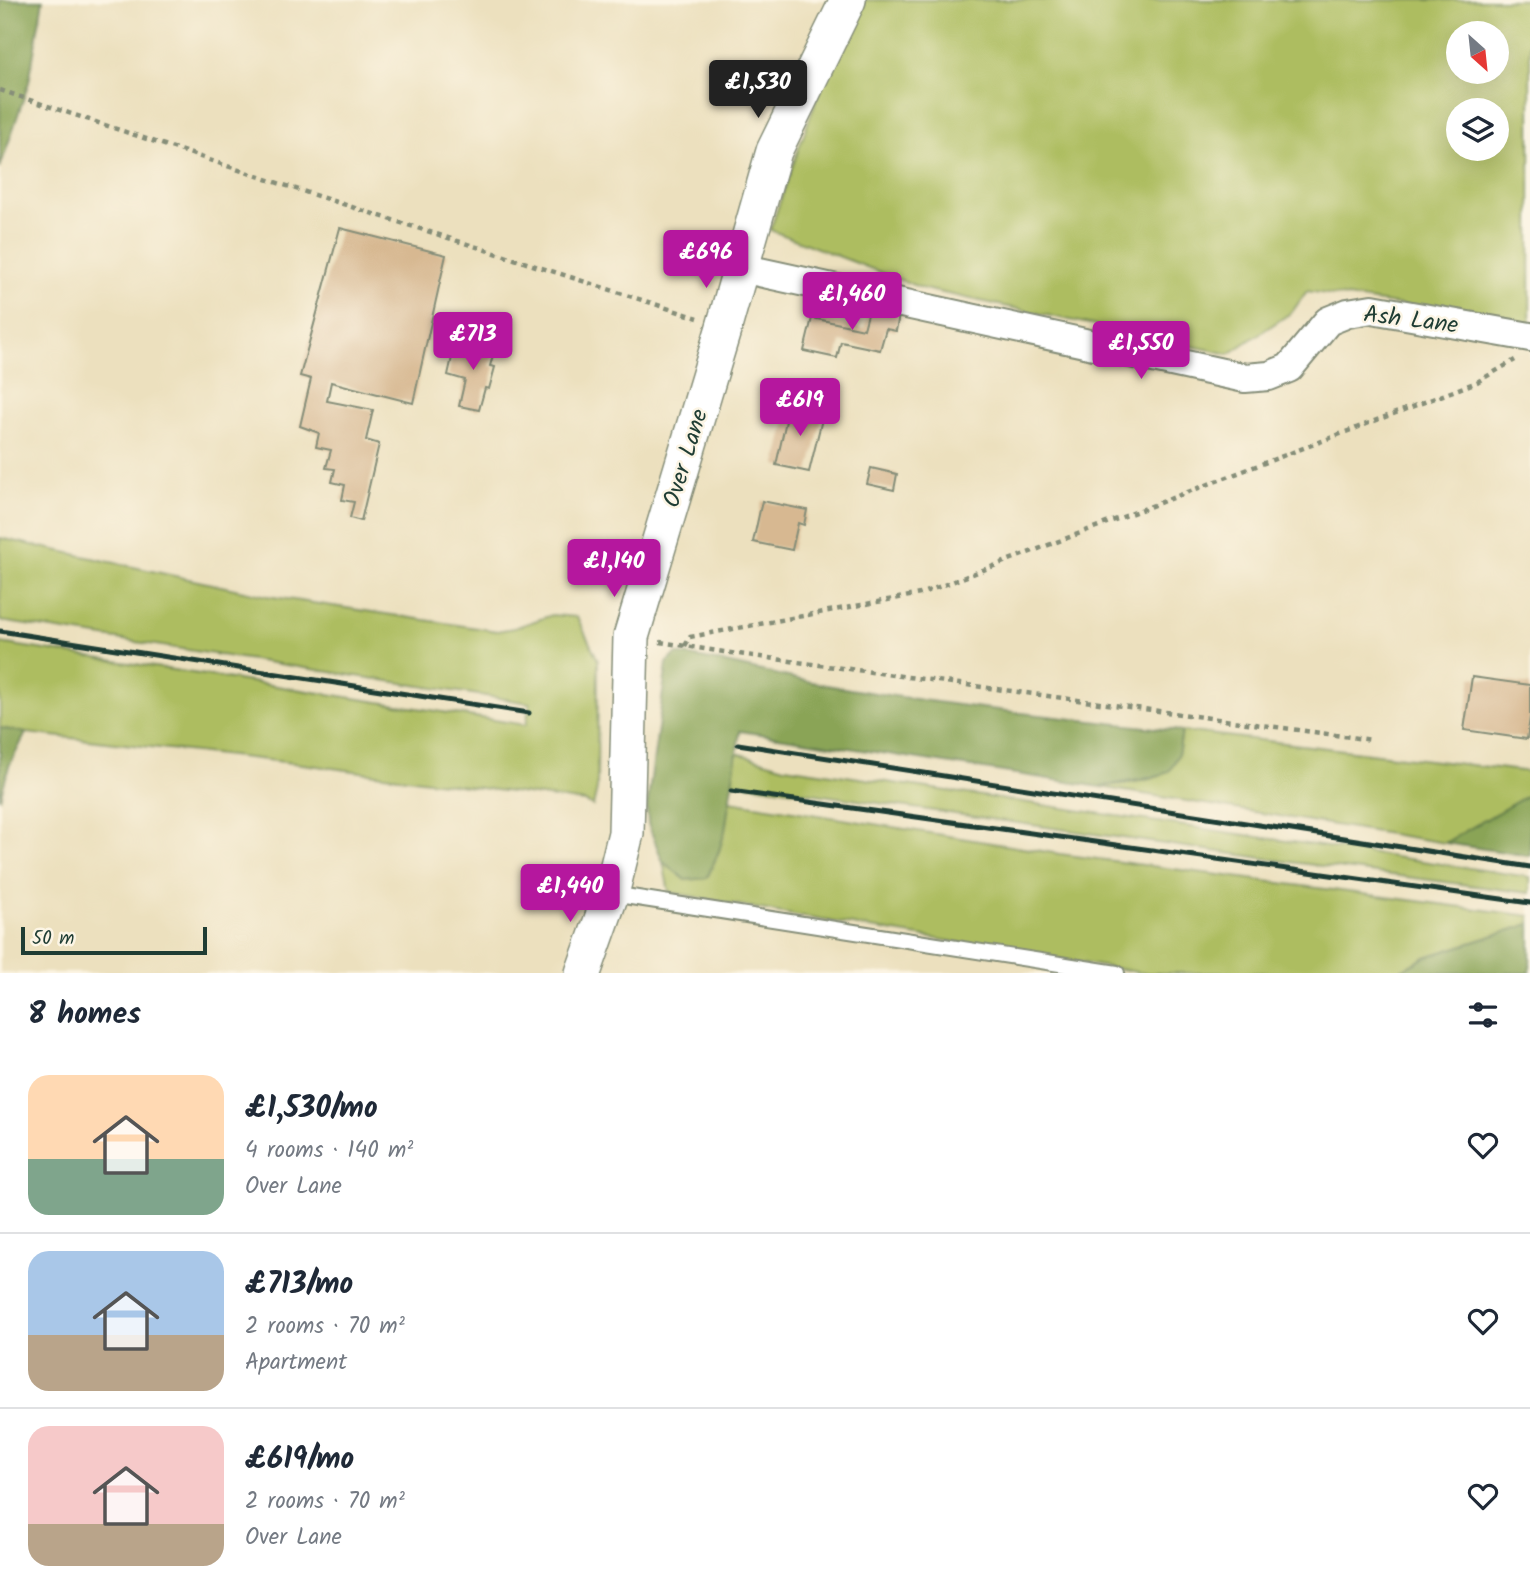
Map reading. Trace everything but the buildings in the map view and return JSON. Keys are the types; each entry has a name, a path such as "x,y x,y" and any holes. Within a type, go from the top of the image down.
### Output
{"street":[{"name":"Over Lane","path":"583,973 611,894 626,833 631,637 774,151 848,0"},
{"name":"Ash Lane","path":"741,268 1245,378 1269,376 1289,368 1328,321 1348,313 1372,309 1523,348"}],"lane":[{"path":"611,894 1117,973"}],"path":[{"path":"0,90 724,327"},
{"path":"1372,740 685,646 690,636 920,594 1477,382 1523,348"}],"green space":[{"path":"0,0 43,0 29,82 0,168"},
{"path":"861,0 1530,0 1530,324 1307,291 1292,312 1229,354 924,289 770,230 821,86"},
{"path":"0,538 267,596 497,631 552,615 577,617 598,660 597,789 593,806 585,802 302,764 0,728 0,643 526,725 530,703 0,621"},
{"path":"676,654 876,693 1182,731 1178,755 1170,770 1160,776 1100,787 740,731 725,831 719,851 707,878 686,880 663,862 648,824 647,807 667,663"},
{"path":"0,728 26,733 9,766 0,799"},
{"path":"1182,731 1530,772 1530,794 1445,843 1100,787 1148,780 1165,773 1175,761"},
{"path":"737,753 785,767 1530,877 1530,893 1291,862 732,782"},
{"path":"1530,794 1530,856 1445,843"},
{"path":"730,801 1060,854 1530,916 1530,924 1426,957 1396,973 1143,973 669,892 663,862 686,880 707,878 719,851"},
{"path":"1530,924 1530,973 1396,973 1426,957"}],"railway":[{"path":"0,631 529,713"},
{"path":"738,744 1530,867"},
{"path":"731,791 1530,903"}]}
